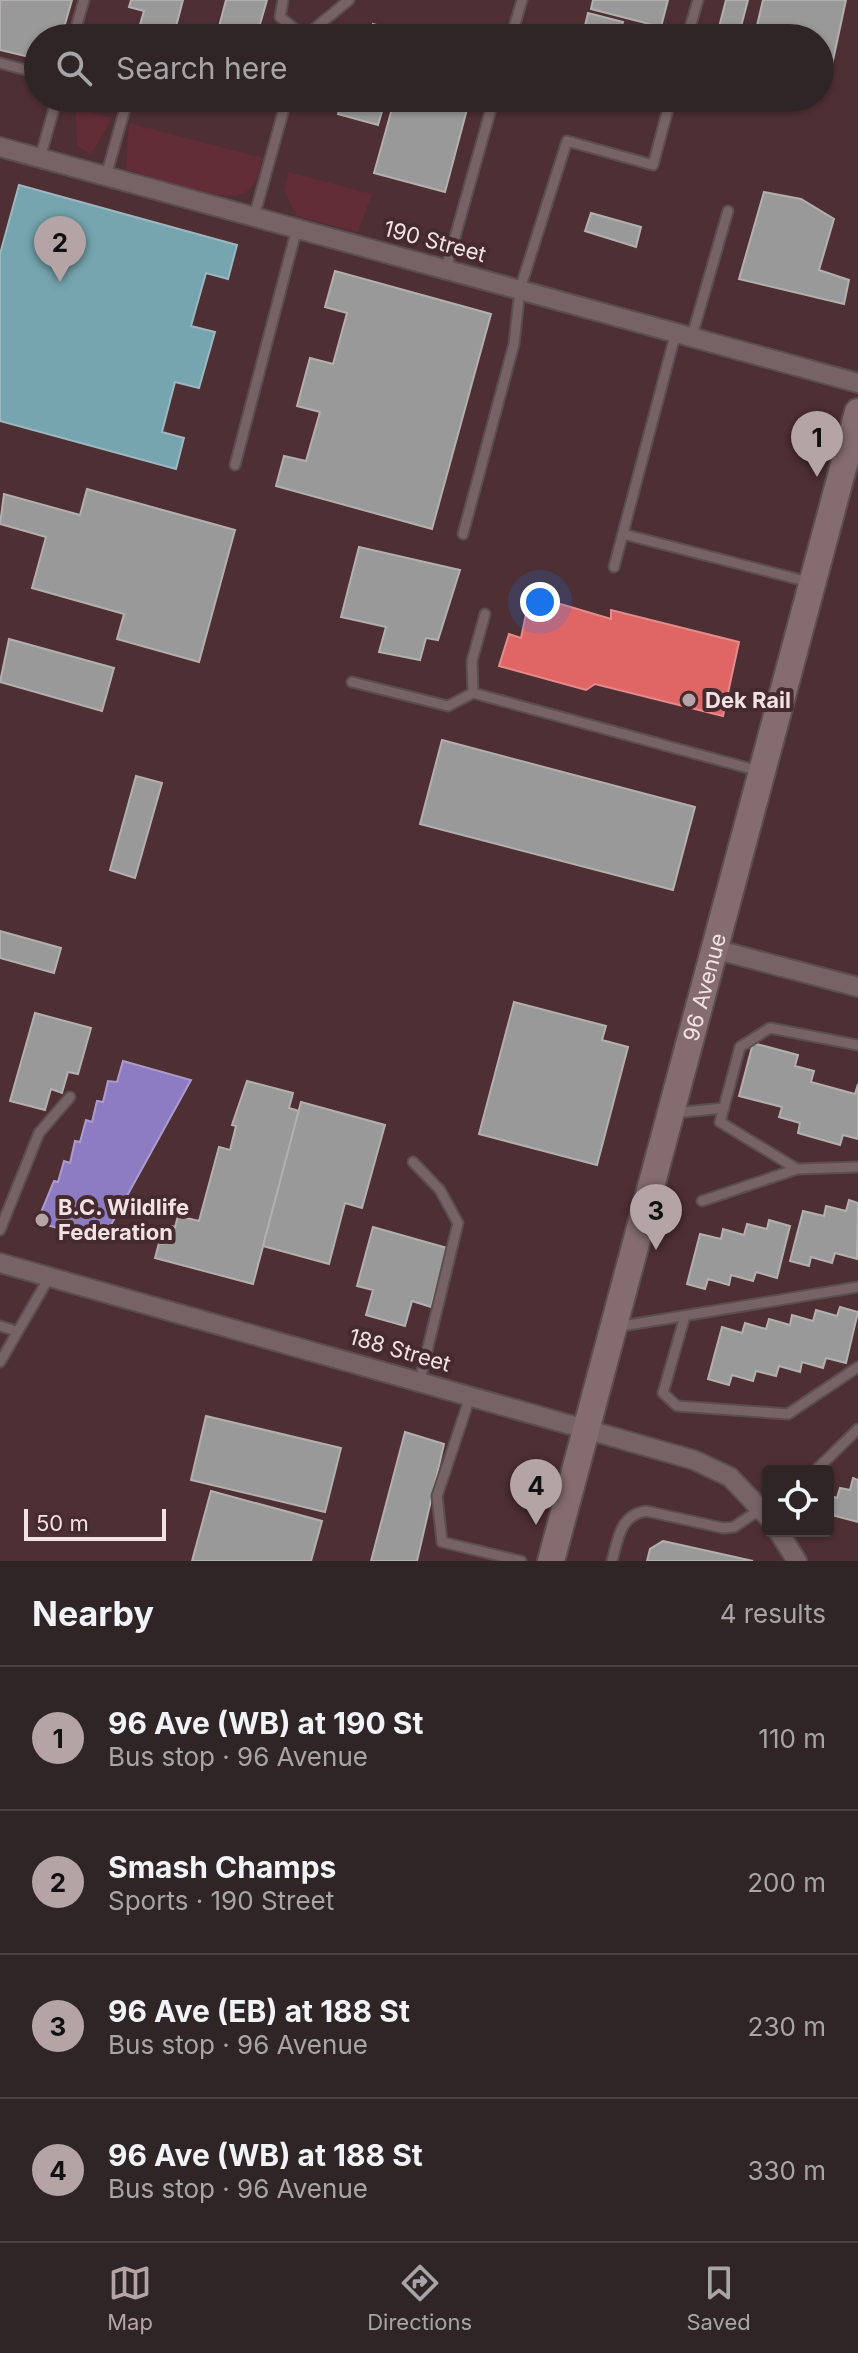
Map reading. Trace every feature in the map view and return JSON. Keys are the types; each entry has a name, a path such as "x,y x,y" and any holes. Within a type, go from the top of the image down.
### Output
{"main road":[{"name":"96 Avenue","path":"551,1561 858,412"}],"street":[{"name":"190 Street","path":"0,147 858,383"},
{"path":"714,949 858,987"},
{"name":"188 Street","path":"0,1263 585,1427 714,1468 734,1480 762,1506"},
{"path":"782,1537 797,1561"}],"lane":[{"path":"77,24 84,0"},
{"path":"283,0 280,17 288,24"},
{"path":"319,24 349,0"},
{"path":"515,24 522,0"},
{"path":"691,24 698,0"},
{"path":"0,63 24,69"},
{"path":"40,158 53,112"},
{"path":"106,176 124,112"},
{"path":"254,217 283,112"},
{"path":"446,269 490,112"},
{"path":"463,534 514,344 520,289 567,141 653,165 667,112"},
{"path":"614,567 684,334 728,211"},
{"path":"235,465 297,228"},
{"path":"623,534 813,582"},
{"path":"473,693 472,661 485,614"},
{"path":"352,682 448,706 473,693 762,772"},
{"path":"797,1169 720,1122 740,1047 770,1028 858,1045"},
{"path":"0,1230 39,1133 70,1097"},
{"path":"671,1113 724,1108"},
{"path":"413,1162 440,1190 458,1223 420,1380"},
{"path":"702,1201 797,1169 858,1167"},
{"path":"0,1362 50,1276"},
{"path":"612,1328 858,1287"},
{"path":"685,1316 663,1393 677,1406 788,1414 858,1367"},
{"path":"0,1326 16,1331"},
{"path":"471,1395 437,1496 442,1542 521,1561"},
{"path":"821,1465 858,1429"},
{"path":"612,1561 621,1529 635,1513 646,1511 723,1528 734,1527 762,1512"}],"shaded area":[{"path":"0,0 858,0 858,1561 0,1561"},
{"path":"76,112 112,118 91,154 77,146"},
{"path":"129,123 263,158 257,179 242,194 219,195 126,169"},
{"path":"288,172 372,194 358,232 297,216 284,191"}],"building: Shops":[{"path":"530,595 611,619 611,610 739,642 723,716 595,684 586,690 499,666 509,634 521,638"}],"building: Offices":[{"path":"123,1061 191,1080 102,1241 37,1222 54,1181 58,1182 64,1161 70,1163 75,1141 80,1142 86,1120 92,1122 97,1101 103,1102 108,1081 117,1082"}],"building: Public":[{"path":"19,185 237,245 228,279 206,273 191,326 215,332 199,388 175,382 162,432 184,438 176,469 0,421 0,254"}],"building: Industry":[{"path":"0,0 72,0 65,24 24,24 24,56 0,50"},
{"path":"131,0 183,0 177,24 140,24 144,11 129,7"},
{"path":"226,0 267,0 260,24 220,24"},
{"path":"593,0 668,0 662,24 649,24 591,9"},
{"path":"726,0 748,0 742,24 720,24"},
{"path":"763,0 846,0 834,56 834,24 757,24"},
{"path":"588,13 623,22 622,24 585,24"},
{"path":"339,112 382,112 378,125"},
{"path":"391,112 466,112 445,192 374,173"},
{"path":"764,192 801,199 834,219 819,270 849,280 844,304 739,279"},
{"path":"591,213 641,227 636,247 585,231"},
{"path":"335,271 491,314 432,529 276,486 284,456 306,461 320,412 297,406 310,358 333,364 347,313 325,307"},
{"path":"87,489 235,530 199,662 117,639 124,614 32,588 46,537 0,524 4,494 80,515"},
{"path":"359,547 460,570 438,640 426,638 420,660 379,652 386,627 341,617"},
{"path":"9,639 114,668 102,711 0,682"},
{"path":"442,740 695,807 673,890 420,824"},
{"path":"136,776 162,783 135,878 110,870"},
{"path":"0,931 61,948 54,973 0,958"},
{"path":"514,1002 606,1026 602,1040 628,1047 597,1165 479,1134"},
{"path":"35,1013 91,1028 78,1074 68,1072 62,1093 51,1089 45,1110 10,1101"},
{"path":"753,1043 798,1055 795,1066 814,1071 811,1082 855,1094 858,1084 858,1139 843,1135 840,1145 798,1133 800,1123 779,1117 782,1107 739,1096"},
{"path":"247,1081 293,1093 289,1108 299,1111 253,1284 155,1258 159,1243 163,1244 171,1226 175,1227 178,1216 199,1221 219,1147 230,1150 236,1126 232,1125"},
{"path":"301,1102 385,1125 362,1208 345,1203 329,1264 263,1246"},
{"path":"849,1200 858,1203 857,1259 835,1253 832,1263 811,1257 809,1266 790,1261 803,1211 824,1216 826,1206 846,1211"},
{"path":"769,1220 790,1226 777,1278 756,1272 753,1281 731,1275 729,1285 708,1279 705,1289 687,1284 700,1234 721,1239 723,1229 744,1235 747,1224 767,1229"},
{"path":"373,1227 447,1248 431,1307 412,1301 405,1326 366,1315 373,1290 357,1286"},
{"path":"840,1307 858,1312 846,1363 826,1358 823,1368 802,1362 800,1372 779,1366 776,1376 756,1371 753,1381 732,1375 729,1385 708,1379 722,1327 742,1333 745,1323 766,1329 769,1319 790,1325 792,1315 813,1321 816,1310 837,1316"},
{"path":"206,1416 341,1448 325,1512 191,1480"},
{"path":"405,1432 444,1444 417,1561 371,1561"},
{"path":"853,1478 858,1480 858,1522 834,1516 834,1497 837,1498 840,1488 850,1490"},
{"path":"211,1491 322,1521 311,1561 192,1561"},
{"path":"663,1541 753,1561 647,1561 650,1549"}],"place":[{"name":"Smash Champs","path":"60,282"},
{"name":"96 Ave (WB) at 190 St","path":"817,477"},
{"name":"Dek Rail","path":"689,700"},
{"name":"B.C. Wildlife Federation","path":"42,1220"},
{"name":"96 Ave (EB) at 188 St","path":"656,1250"},
{"name":"96 Ave (WB) at 188 St","path":"536,1525"}]}
